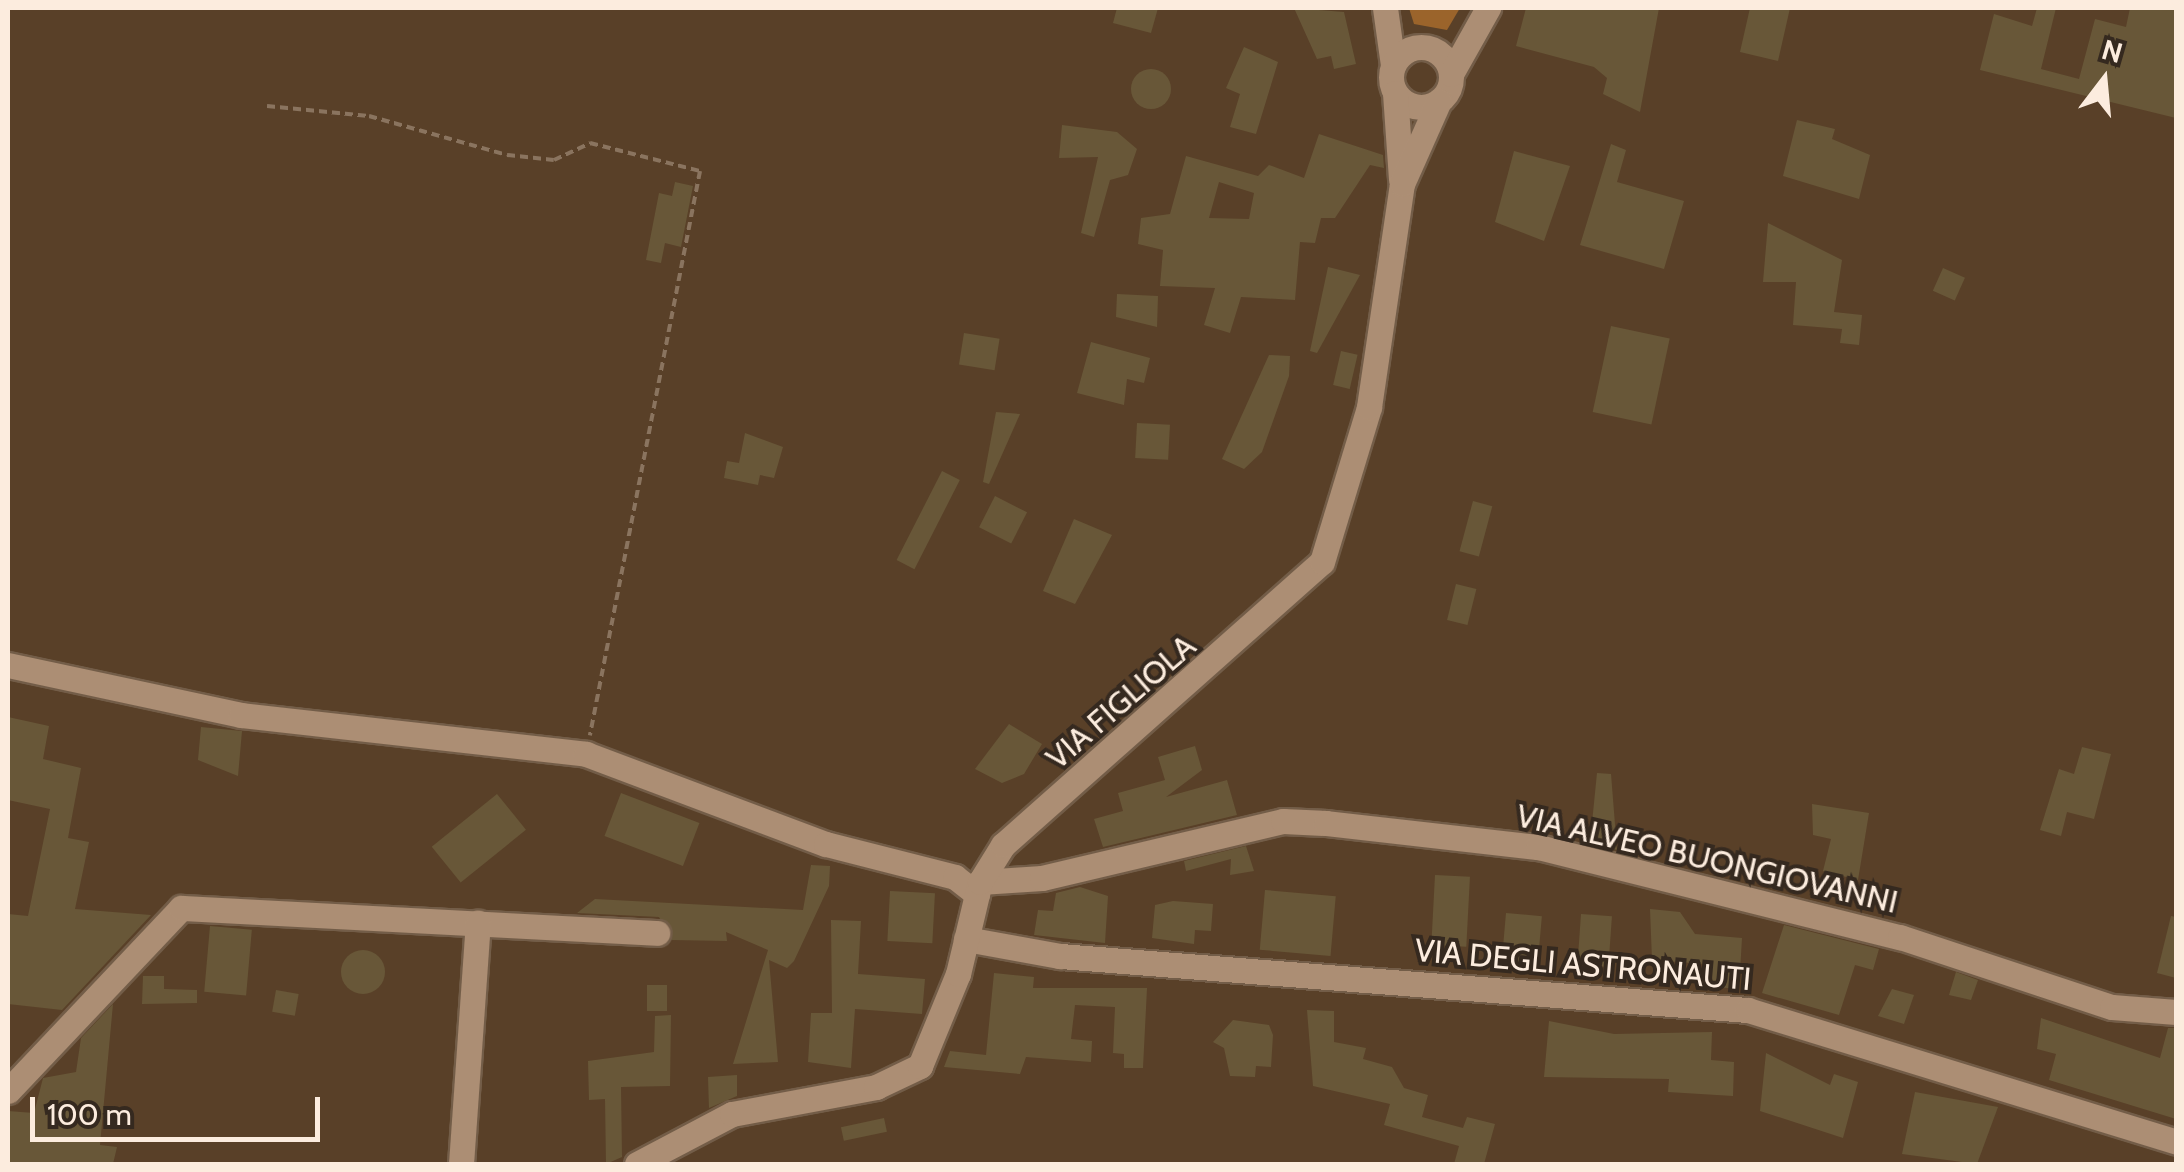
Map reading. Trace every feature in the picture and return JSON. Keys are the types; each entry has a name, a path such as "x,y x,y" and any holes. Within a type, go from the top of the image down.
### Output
{"street":[{"path":"1395,93 1420,108 1439,101 1470,35 1488,8"},
{"path":"1387,16 1451,74"},
{"path":"1387,16 1402,184"},
{"path":"1393,65 1424,48 1470,35"},
{"name":"VIA FIGLIOLA","path":"637,1164 732,1114 876,1087 920,1066 966,939 978,888 1003,845 1322,562 1369,408 1402,184 1439,101"},
{"path":"8,665 240,715 586,754 826,844 955,877 978,888"},
{"name":"VIA ALVEO BUONGIOVANNI","path":"978,888 1042,878 1283,821 1326,823 1538,847 1900,937 2112,1007 2176,1012"},
{"path":"8,1090 180,908 658,932"},
{"path":"461,1164 478,922"},
{"name":"VIA DEGLI ASTRONAUTI","path":"966,939 1060,956 1748,1010 2176,1142"}],"path":[{"path":"266,106 369,116 507,154 554,160 590,143 700,171 586,754"}],"shaded area":[{"path":"1409,8 1460,8 1447,30 1414,24"}],"building":[{"path":"1117,8 1158,8 1151,33 1113,23"},
{"path":"1294,8 1344,12 1356,64 1334,69 1331,56 1317,59"},
{"path":"1526,8 1659,8 1640,112 1603,94 1607,78 1594,67 1516,46"},
{"path":"1750,8 1790,8 1778,61 1740,52"},
{"path":"2037,8 2056,8 2041,69 2079,79 2095,19 2126,27 2130,8 2176,10 2176,118 1980,70 1994,14 2032,26"},
{"path":"1244,47 1278,62 1256,134 1230,127 1240,94 1226,88"},
{"path":"1151,69 1165,75 1171,89 1165,103 1151,109 1137,103 1131,89 1137,75"},
{"path":"1797,120 1835,129 1832,139 1870,155 1859,199 1783,176"},
{"path":"1062,125 1117,132 1137,149 1128,175 1110,180 1094,237 1081,233 1098,157 1059,158"},
{"path":"1319,134 1383,155 1384,168 1370,165 1335,218 1321,218 1315,243 1300,242 1295,300 1241,297 1230,333 1204,325 1215,288 1160,286 1163,250 1138,244 1141,218 1170,214 1186,156 1258,176 1269,165 1304,178","holes":["1219,182 1254,193 1249,219 1209,218"]},
{"path":"1611,144 1626,150 1617,182 1684,201 1664,269 1580,245"},
{"path":"1514,151 1570,166 1544,241 1495,222"},
{"path":"675,182 693,186 681,247 665,243 661,263 646,260 659,193 672,196"},
{"path":"1768,223 1842,260 1834,312 1862,315 1859,345 1840,343 1842,329 1793,325 1796,282 1763,282"},
{"path":"1328,267 1360,275 1317,353 1310,351"},
{"path":"1943,268 1965,278 1955,301 1933,291"},
{"path":"1117,294 1158,296 1157,327 1116,317"},
{"path":"1611,326 1670,338 1651,425 1593,412"},
{"path":"964,333 1000,339 995,370 959,365"},
{"path":"1091,342 1150,358 1144,383 1127,379 1124,405 1077,393"},
{"path":"1341,351 1358,355 1350,389 1333,385"},
{"path":"1269,355 1290,356 1289,376 1262,452 1244,469 1222,459"},
{"path":"996,412 1020,414 989,484 983,482"},
{"path":"1137,423 1170,425 1168,460 1135,458"},
{"path":"745,433 783,447 774,478 760,475 758,485 724,478 727,461 739,463"},
{"path":"942,471 960,480 914,569 897,560"},
{"path":"995,496 1027,512 1011,544 979,527"},
{"path":"1473,501 1492,506 1479,556 1460,551"},
{"path":"1074,519 1112,535 1075,604 1043,591"},
{"path":"1456,584 1476,589 1467,625 1447,620"},
{"path":"8,717 49,726 43,759 81,768 68,838 89,842 75,909 151,915 62,1010 8,1004 8,914 28,916 50,809 8,800"},
{"path":"1009,724 1042,744 1024,774 1002,783 975,769"},
{"path":"201,727 242,731 238,776 198,760"},
{"path":"1195,746 1202,770 1166,797 1227,780 1237,815 1103,847 1094,819 1123,811 1118,793 1165,780 1158,757"},
{"path":"2082,747 2111,754 2094,819 2067,812 2061,836 2040,830 2059,769 2074,774"},
{"path":"1597,773 1611,774 1617,850 1590,843"},
{"path":"621,793 699,823 683,866 605,836"},
{"path":"497,794 526,830 461,883 432,847"},
{"path":"1812,804 1869,813 1858,880 1823,871 1831,839 1813,835"},
{"path":"1246,846 1254,871 1230,875 1231,859 1186,871 1184,861"},
{"path":"811,865 830,866 829,886 794,961 787,968 769,960 778,1062 733,1064 768,950 726,932 727,941 671,940 659,917 577,913 595,899 803,910"},
{"path":"1435,875 1470,877 1466,947 1431,945"},
{"path":"1080,887 1108,896 1105,943 1034,935 1038,910 1053,911 1056,893"},
{"path":"1265,890 1336,896 1331,956 1260,950"},
{"path":"890,891 935,893 932,943 887,941"},
{"path":"1173,901 1213,904 1211,931 1195,930 1194,944 1152,938 1155,905"},
{"path":"1650,909 1680,912 1695,934 1742,938 1739,989 1704,986 1705,964 1652,960"},
{"path":"1506,913 1542,916 1537,972 1501,969"},
{"path":"1581,914 1612,916 1608,967 1577,965"},
{"path":"2171,916 2176,917 2176,978 2157,973"},
{"path":"831,920 861,921 858,974 925,979 922,1014 855,1009 851,1068 808,1062 811,1013 832,1013"},
{"path":"1784,925 1879,949 1873,970 1855,965 1839,1015 1762,993"},
{"path":"210,926 252,930 246,995 204,992"},
{"path":"363,950 378,957 385,972 378,987 363,994 348,987 341,972 348,957"},
{"path":"1956,972 1978,980 1971,1000 1949,995"},
{"path":"994,973 1034,977 1033,988 1147,988 1143,1068 1124,1068 1124,1054 1113,1053 1115,1007 1075,1005 1071,1039 1092,1041 1091,1062 1026,1057 1020,1074 944,1067 950,1051 986,1055"},
{"path":"143,976 164,976 164,989 197,990 197,1003 142,1004"},
{"path":"647,985 667,985 667,1011 647,1011"},
{"path":"1892,989 1914,995 1904,1024 1878,1016"},
{"path":"276,990 299,994 295,1016 272,1012"},
{"path":"113,1004 100,1145 117,1147 113,1164 8,1164 8,1111 34,1113 43,1078 76,1072 81,1038"},
{"path":"1307,1010 1334,1011 1334,1042 1366,1048 1363,1059 1392,1067 1404,1088 1428,1095 1422,1117 1463,1128 1467,1117 1495,1124 1484,1164 1454,1164 1459,1146 1384,1125 1390,1104 1313,1086"},
{"path":"671,1015 670,1086 621,1087 622,1157 606,1164 605,1099 589,1100 588,1061 654,1052 655,1016"},
{"path":"2041,1018 2160,1058 2168,1028 2176,1028 2176,1119 2049,1080 2056,1054 2037,1049"},
{"path":"1233,1020 1269,1025 1273,1035 1271,1067 1256,1066 1255,1077 1230,1076 1224,1048 1213,1042"},
{"path":"1549,1021 1614,1034 1712,1032 1711,1060 1734,1062 1733,1096 1668,1092 1669,1079 1544,1077"},
{"path":"1766,1053 1830,1085 1834,1074 1858,1082 1843,1138 1760,1111"},
{"path":"737,1075 737,1096 709,1108 708,1077"},
{"path":"1915,1092 1998,1107 1977,1164 1902,1154"},
{"path":"884,1118 887,1132 844,1141 841,1127"}]}
